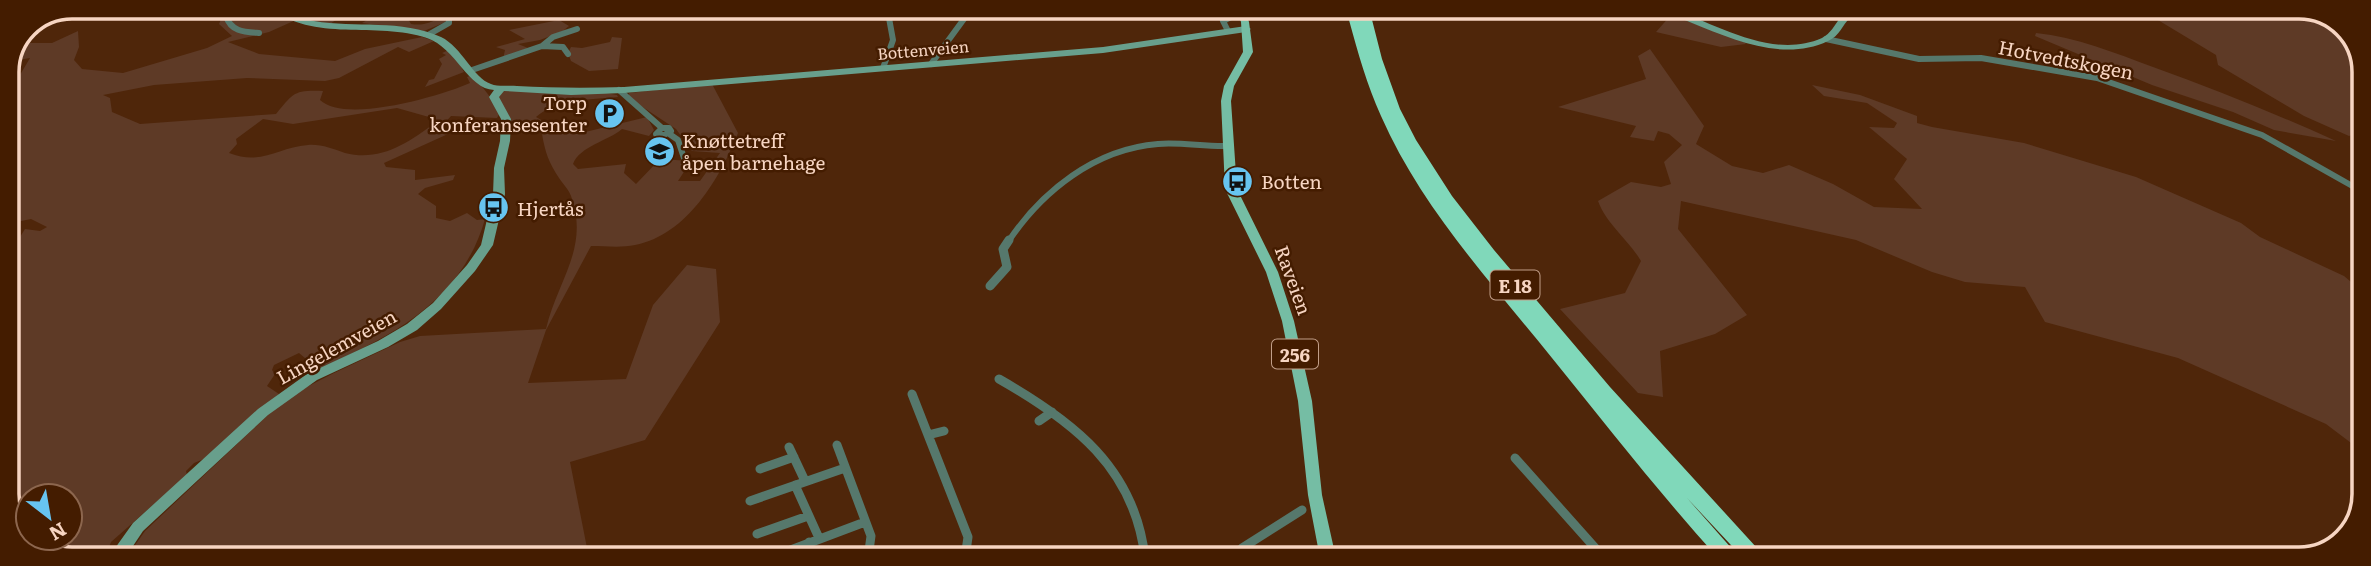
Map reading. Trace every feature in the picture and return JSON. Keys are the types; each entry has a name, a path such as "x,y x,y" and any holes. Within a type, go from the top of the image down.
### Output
{"highway":[{"name":"E 18","path":"1355,19 1381,108 1405,156 1433,199 1641,457 1720,547"},
{"name":"E 18","path":"1366,19 1377,63 1393,107 1418,154 1446,197 1614,403 1746,547"}],"main road":[{"path":"302,19 426,34 455,49 485,86 500,89"},
{"name":"Raveien","path":"1243,19 1247,56 1227,95 1234,197 1275,280 1298,365 1306,401 1315,495 1327,547"},
{"path":"1693,19 1767,45 1798,46 1826,39 1835,33 1842,19"},
{"name":"Bottenveien","path":"500,89 571,92 619,90 1119,48 1226,26 1246,29"},
{"name":"Lingelemveien","path":"124,547 144,521 262,412 312,377 412,327 437,306 479,258 491,233 499,194 499,168 506,133 505,112 494,97 500,89"}],"street":[{"path":"227,19 239,32 260,33"},
{"path":"426,34 449,23 449,19"},
{"path":"883,68 893,40 889,19"},
{"path":"931,64 964,19"},
{"path":"1222,19 1226,26 1232,19"},
{"path":"472,70 542,46 553,37 577,29"},
{"name":"Hotvedtskogen","path":"1826,39 1919,59 1981,58 2097,78 2145,92 2262,135 2352,186"},
{"path":"542,46 563,47 568,54"},
{"path":"619,90 678,140 684,158"},
{"path":"990,286 1007,267 1003,249 1016,227 1053,190 1085,166 1130,149 1157,144 1229,146"},
{"path":"999,379 1052,412 1104,459 1131,497 1143,528 1144,547"},
{"path":"912,394 968,537 967,547"},
{"path":"1039,421 1052,412"},
{"path":"928,435 944,431"},
{"path":"837,445 866,522 871,547"},
{"path":"760,469 791,452 815,547"},
{"path":"1515,458 1594,547"},
{"path":"750,501 845,468"},
{"path":"1244,547 1302,510"},
{"path":"757,534 808,516"},
{"path":"797,547 866,522"}],"shaded area":[{"path":"221,19 298,19 269,32 228,42 259,54 335,61 365,49 422,37 434,41 409,52 398,47 339,78 325,81 247,78 154,85 103,95 110,98 112,112 140,124 276,114 295,94 313,91 323,91 320,100 332,107 371,109 438,95 470,83 467,77 473,75 501,111 497,118 451,116 435,134 448,134 384,163 386,167 415,170 415,180 455,175 453,180 425,188 418,194 436,206 436,218 450,221 467,213 477,220 485,219 474,248 459,273 420,313 372,344 318,369 299,353 274,365 272,370 275,374 267,386 279,394 204,459 194,463 186,471 187,475 111,542 109,547 84,547 84,482 19,482 19,239 25,229 40,231 47,227 31,219 19,222 19,77 30,58 21,60 28,43 52,43 78,31 79,47 74,60 82,69 123,73 207,48 232,36 219,24","holes":["397,108 436,119 435,123 404,144 370,155 345,153 313,145 297,146 251,158 229,153 237,144 236,139 263,119 293,124"]},
{"path":"298,19 337,19 330,24"},
{"path":"369,19 408,19 411,24 438,19 448,21 424,31 362,23"},
{"path":"1667,19 1682,19 1746,44 1721,47 1656,32"},
{"path":"2156,19 2299,19 2325,26 2339,37 2351,62 2352,135 2304,116 2218,65 2216,55"},
{"path":"559,20 569,26 564,30 571,28 540,40 518,44 528,48 503,59 505,50 496,47 525,39 509,30"},
{"path":"2036,33 2081,42 2124,56 2245,102 2336,141 2274,130 2233,112 2152,85 2035,36"},
{"path":"612,37 622,38 618,69 589,71 571,61 568,53 571,47 582,48 610,42"},
{"path":"451,49 464,72 425,87 429,80 434,79 442,64 439,59 446,55 442,53"},
{"path":"1650,49 1704,126 1696,144 1732,166 1763,173 1789,165 1833,184 1874,207 1922,209 1894,179 1907,159 1869,127 1894,128 1897,123 1867,103 1824,96 1812,85 1860,95 1917,116 1917,123 2024,143 2136,177 2241,223 2260,237 2344,276 2352,283 2352,444 2326,424 2178,358 2045,322 2025,287 1965,282 1932,272 1856,240 1681,201 1678,229 1747,315 1715,334 1660,351 1663,397 1638,393 1560,309 1625,293 1641,261 1598,201 1631,182 1661,187 1671,184 1664,162 1682,145 1669,134 1658,131 1654,141 1630,137 1636,126 1558,107 1646,79 1638,56"},
{"path":"712,84 738,133 711,186 686,217 670,230 635,245 591,246 546,330 528,383 626,379 653,305 687,265 716,269 720,322 645,440 570,462 587,547 134,547 145,531 269,414 295,393 400,342 420,336 546,329 570,264 577,232 576,215 570,194 548,157 542,134 525,125 512,124 495,99 500,89 595,91 617,95 618,97 564,103 536,117 562,132 577,134 647,117 654,130 649,136 622,129 582,153 573,164 578,169 626,164 624,173 636,184 660,159 691,161 678,181 700,181 720,153 692,151 676,129 629,98 629,93"}],"place":[{"name":"Torp konferansesenter","path":"610,113"},
{"name":"Knøttetreff åpen barnehage","path":"659,151"},
{"name":"Botten","path":"1238,181"},
{"name":"Hjertås","path":"494,208"}]}
